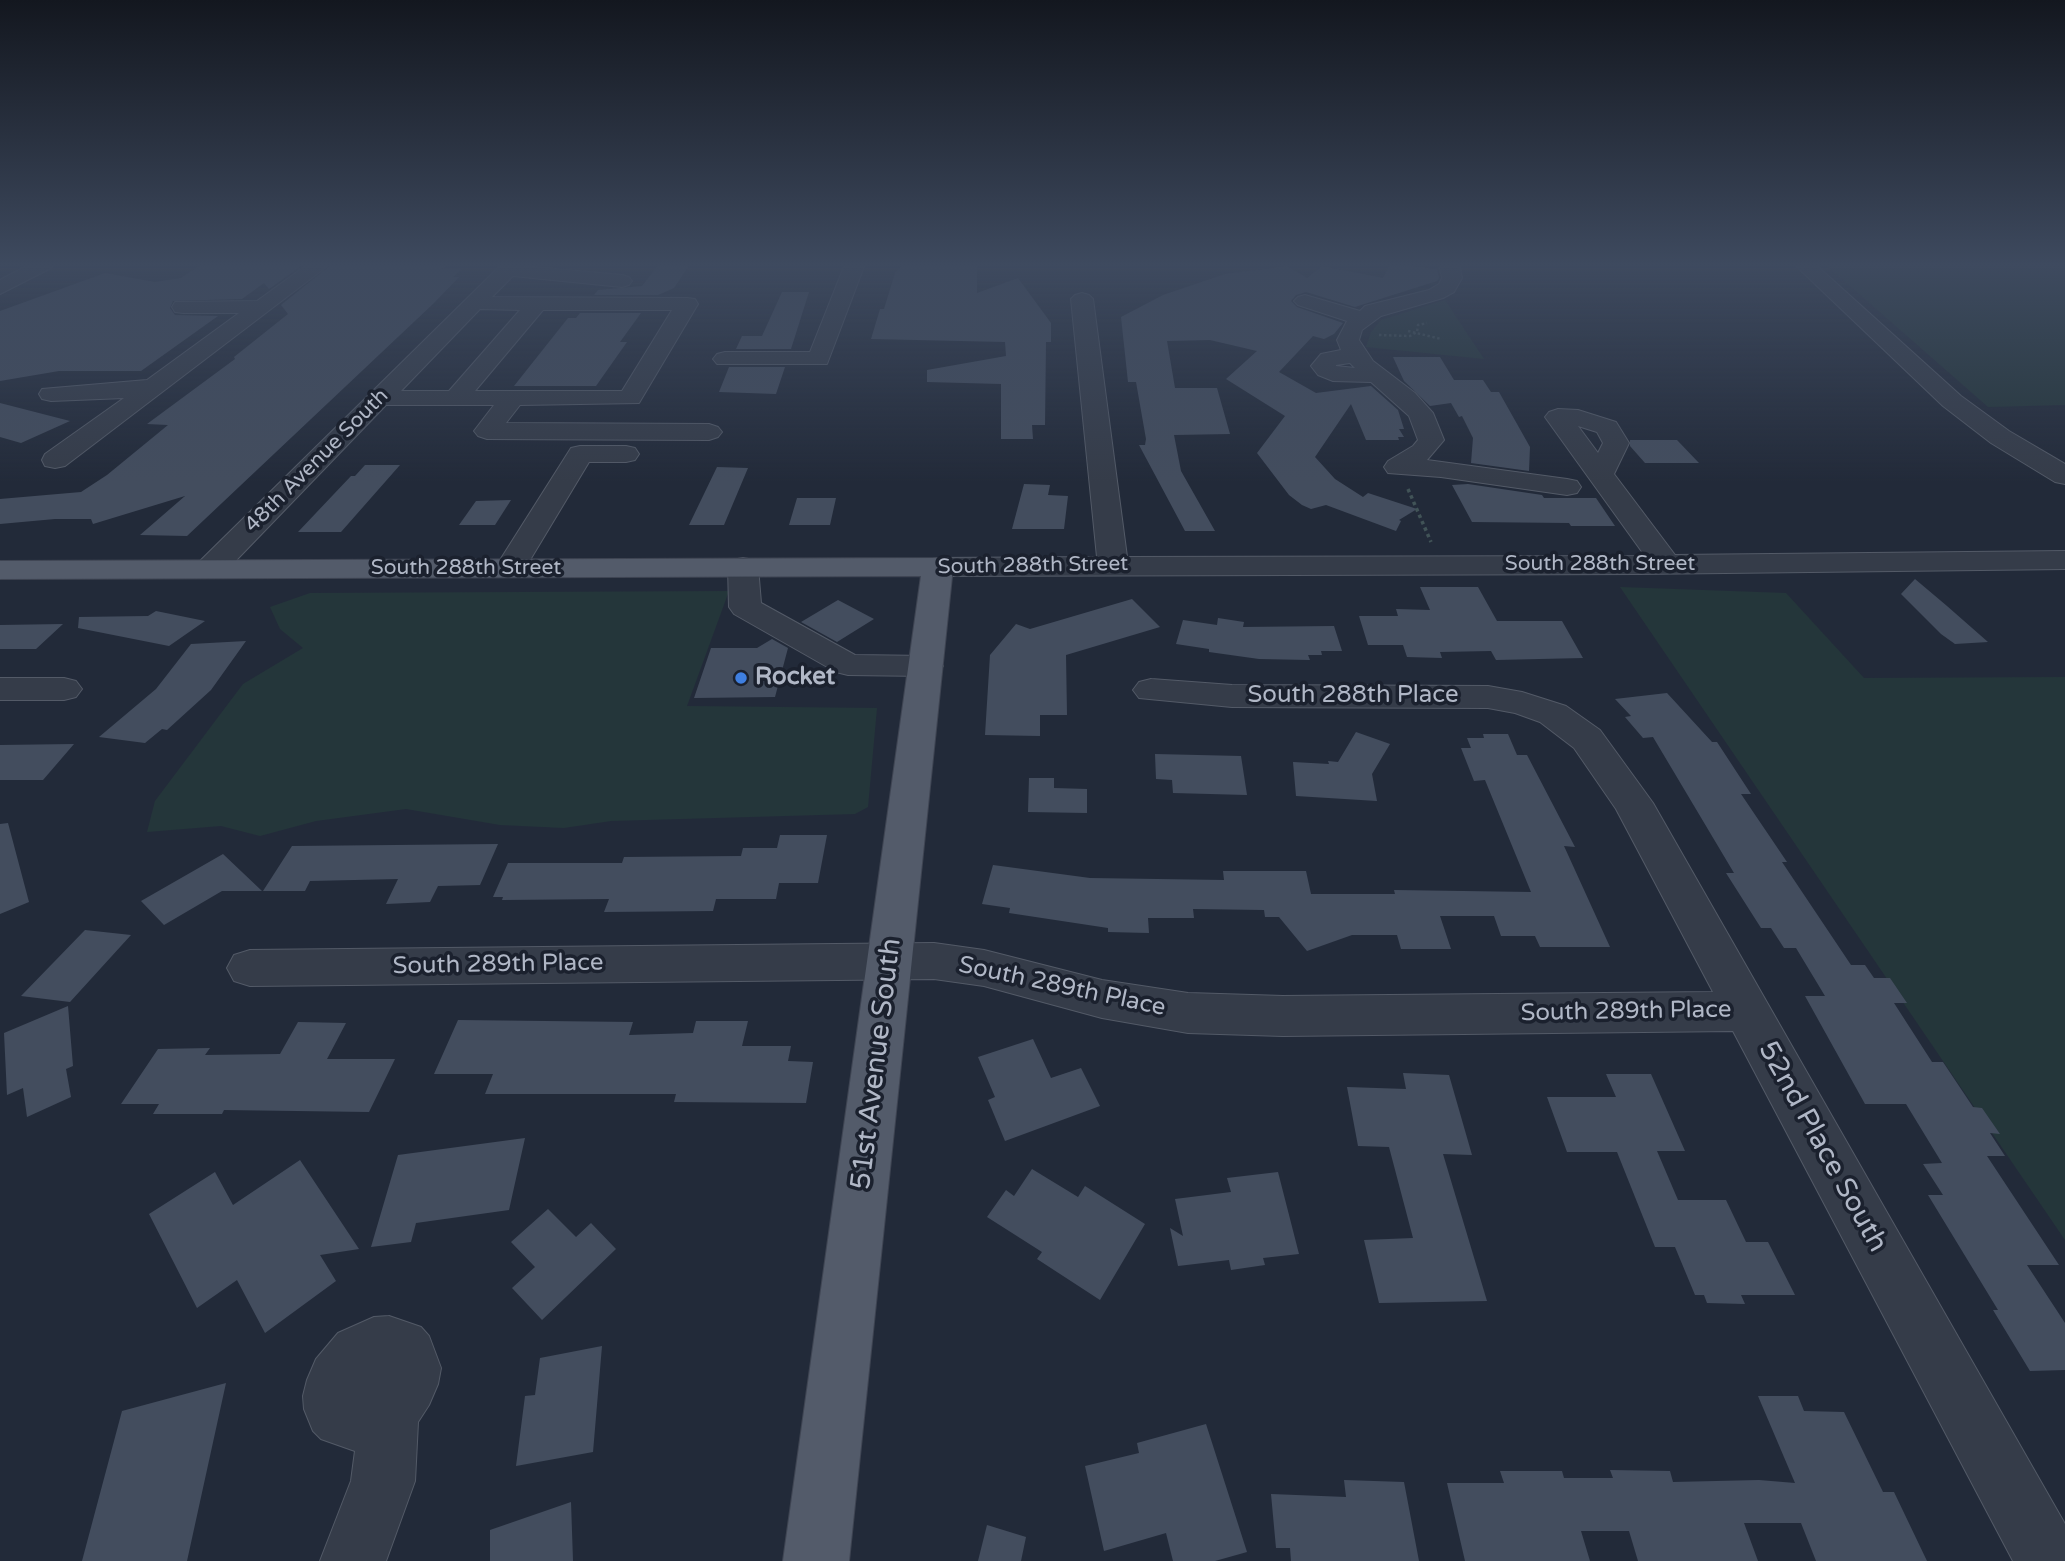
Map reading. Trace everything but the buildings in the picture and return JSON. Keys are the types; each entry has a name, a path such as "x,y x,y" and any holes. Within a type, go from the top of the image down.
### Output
{"main road":[{"name":"South 288th Street","path":"0,570 938,566"},
{"name":"51st Avenue South","path":"816,1561 938,566"}],"street":[{"path":"55,460 222,337"},
{"name":"48th Avenue South","path":"210,569 441,337"},
{"path":"456,398 508,337"},
{"path":"610,431 667,337"},
{"path":"725,359 819,359 827,337"},
{"path":"1086,337 1113,565"},
{"path":"1350,337 1349,340 1356,355 1420,413 1431,440 1422,452 1398,467"},
{"path":"1883,337 1959,407 2000,437 2065,476"},
{"path":"1356,355 1329,359 1323,366 1341,376 1376,375"},
{"path":"51,394 90,394 155,387"},
{"path":"380,398 630,398"},
{"path":"513,398 487,431 709,432"},
{"path":"510,568 580,454 670,455"},
{"path":"1398,467 1441,469 1567,487"},
{"path":"1600,474 1666,564"},
{"name":"South 288th Street","path":"938,566 2065,560"},
{"path":"743,567 746,607 848,665 926,666"},
{"path":"0,689 64,689"},
{"name":"South 288th Place","path":"1151,690 1203,696 1478,696 1522,703 1553,714"},
{"name":"52nd Place South","path":"1553,714 1587,739 1622,786 1748,1010 2049,1561"},
{"name":"South 289th Place","path":"250,968 934,961 984,968 1102,999 1188,1013 1283,1016 1748,1010"},
{"path":"354,1561 383,1480 386,1410"}],"path":[{"path":"1430,337 1441,339"},
{"path":"1398,467 1442,565"}],"shaded area":[{"path":"1369,337 1469,337 1484,359 1366,347"},
{"path":"1908,337 2065,337 2065,405 1988,407"},
{"path":"1620,587 1786,593 1864,678 2065,677 2065,1240"},
{"path":"729,591 687,706 877,708 868,807 855,814 611,821 564,828 500,825 406,809 316,821 260,836 221,826 147,832 155,801 243,684 303,648 280,629 270,607 310,593"}],"place":[{"name":"Rocket","path":"741,678"}]}
